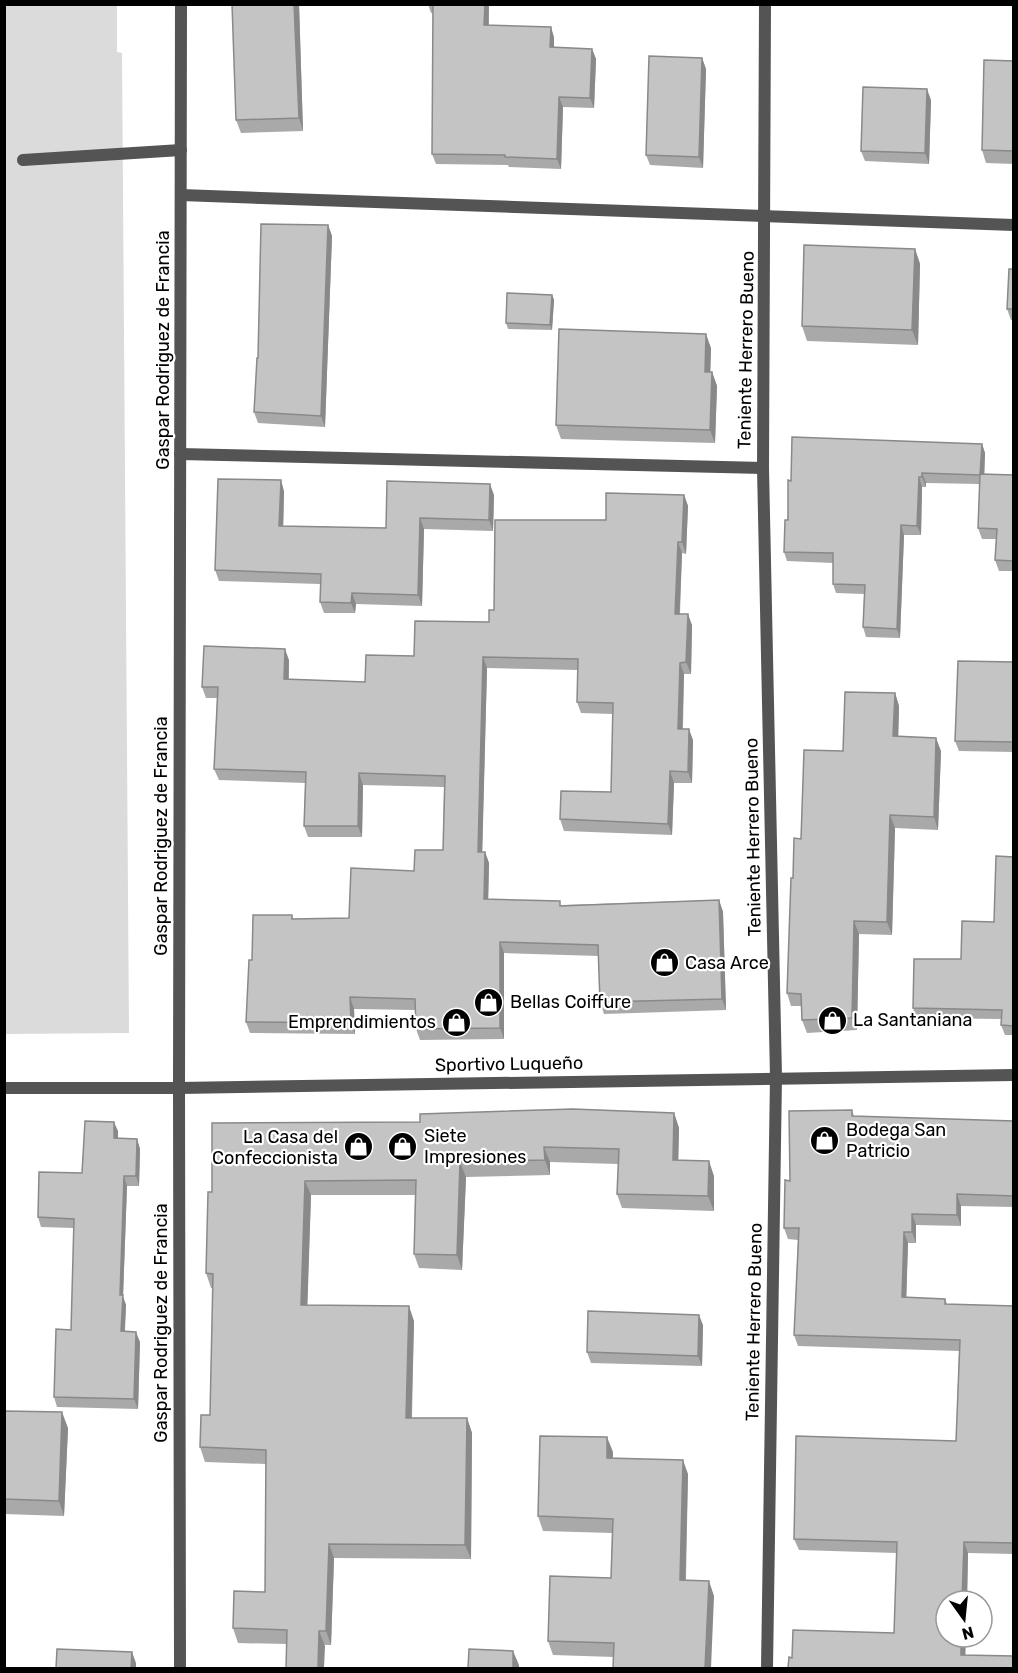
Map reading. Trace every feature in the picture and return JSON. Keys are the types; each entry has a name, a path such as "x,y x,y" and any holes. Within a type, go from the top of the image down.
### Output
{"street":[{"name":"Gaspar Rodriguez de Francia","path":"180,1668 181,4"},
{"name":"Teniente Herrero Bueno","path":"765,4 766,216 763,468 776,1077 767,1668"},
{"path":"23,160 181,150"},
{"path":"181,195 1014,225"},
{"path":"180,454 763,468"},
{"name":"Sportivo Luqueño","path":"4,1088 179,1088 1014,1075"}],"shaded area":[{"path":"4,5 117,5 117,52 122,53 129,1033 5,1034"}],"building":[{"path":"232,4 294,4 299,118 236,120"},
{"path":"433,4 485,4 484,25 551,27 550,47 592,49 590,98 559,97 557,159 505,157 505,155 432,154"},
{"path":"649,56 702,58 699,157 646,155"},
{"path":"984,60 1014,61 1014,151 982,150"},
{"path":"863,87 927,89 925,153 861,151"},
{"path":"261,224 328,225 321,416 254,412 258,358"},
{"path":"804,245 915,249 912,330 802,326"},
{"path":"1009,269 1014,269 1014,309 1007,309"},
{"path":"507,293 552,295 550,325 506,323"},
{"path":"559,329 706,334 705,372 712,372 710,430 556,425"},
{"path":"792,437 982,444 980,475 922,473 922,477 919,477 917,526 901,525 897,629 863,627 865,585 833,584 833,553 784,552 785,520 788,520 788,480 791,481"},
{"path":"980,474 1014,475 1014,561 995,560 997,529 978,528"},
{"path":"218,479 281,480 279,526 386,528 387,481 490,484 489,520 420,518 418,595 352,593 351,603 320,602 321,574 215,570"},
{"path":"606,493 684,495 682,542 678,542 675,614 688,614 686,662 680,663 678,729 689,729 688,772 670,771 668,824 560,819 561,791 611,792 613,703 577,702 578,659 483,657 478,852 485,852 484,899 560,901 560,906 719,900 722,999 600,1002 598,945 500,942 500,1028 416,1029 415,999 350,997 351,1023 246,1022 249,960 252,960 253,915 292,915 292,919 349,918 351,868 414,871 415,850 443,850 445,776 359,773 358,826 304,826 306,772 214,769 218,687 202,687 204,646 285,649 284,679 365,682 366,655 414,656 415,621 489,622 489,610 494,610 495,520 606,520"},
{"path":"958,661 1014,662 1014,742 955,741"},
{"path":"845,692 895,693 893,736 936,738 934,817 890,815 887,922 854,921 852,1018 802,1020 801,994 787,993 791,878 793,878 794,838 801,839 804,750 843,751"},
{"path":"996,856 1014,857 1014,1026 1001,1025 1002,1010 913,1008 914,959 961,959 962,921 994,922"},
{"path":"573,1109 674,1113 673,1160 709,1161 708,1196 617,1194 619,1149 544,1147 545,1160 460,1162 457,1255 414,1254 416,1180 305,1181 301,1305 409,1306 406,1418 467,1418 465,1545 329,1544 326,1631 319,1631 318,1668 286,1668 287,1630 233,1628 234,1591 265,1592 266,1450 200,1447 201,1415 210,1415 213,1274 206,1273 208,1192 212,1192 212,1123 420,1122 420,1114"},
{"path":"852,1110 852,1116 1014,1121 1014,1196 957,1194 957,1215 912,1214 912,1232 904,1232 902,1297 945,1299 945,1304 1014,1306 1014,1543 964,1542 962,1589 934,1589 934,1649 961,1649 961,1655 1014,1656 1014,1668 788,1668 789,1657 792,1658 793,1630 894,1633 897,1542 794,1539 796,1436 956,1441 960,1340 794,1335 799,1228 784,1228 785,1180 790,1181 789,1111"},
{"path":"85,1121 114,1122 114,1138 137,1139 136,1176 124,1176 120,1295 123,1295 121,1331 136,1332 134,1399 54,1397 56,1329 71,1330 74,1219 38,1217 39,1172 82,1173"},
{"path":"588,1311 699,1315 698,1356 587,1352"},
{"path":"4,1411 62,1412 59,1501 4,1499"},
{"path":"540,1436 607,1437 607,1458 683,1460 680,1580 709,1581 705,1668 613,1668 614,1643 548,1641 550,1576 611,1578 613,1519 538,1516"},
{"path":"57,1649 132,1652 131,1668 56,1668"},
{"path":"469,1649 513,1651 513,1668 468,1668"}],"place":[{"name":"Casa Arce","path":"664,963"},
{"name":"Bellas Coiffure","path":"489,1002"},
{"name":"La Santaniana","path":"832,1020"},
{"name":"Emprendimientos","path":"457,1022"},
{"name":"Bodega San Patricio","path":"825,1140"},
{"name":"Siete Impresiones","path":"403,1146"},
{"name":"La Casa del Confeccionista","path":"359,1147"}]}
